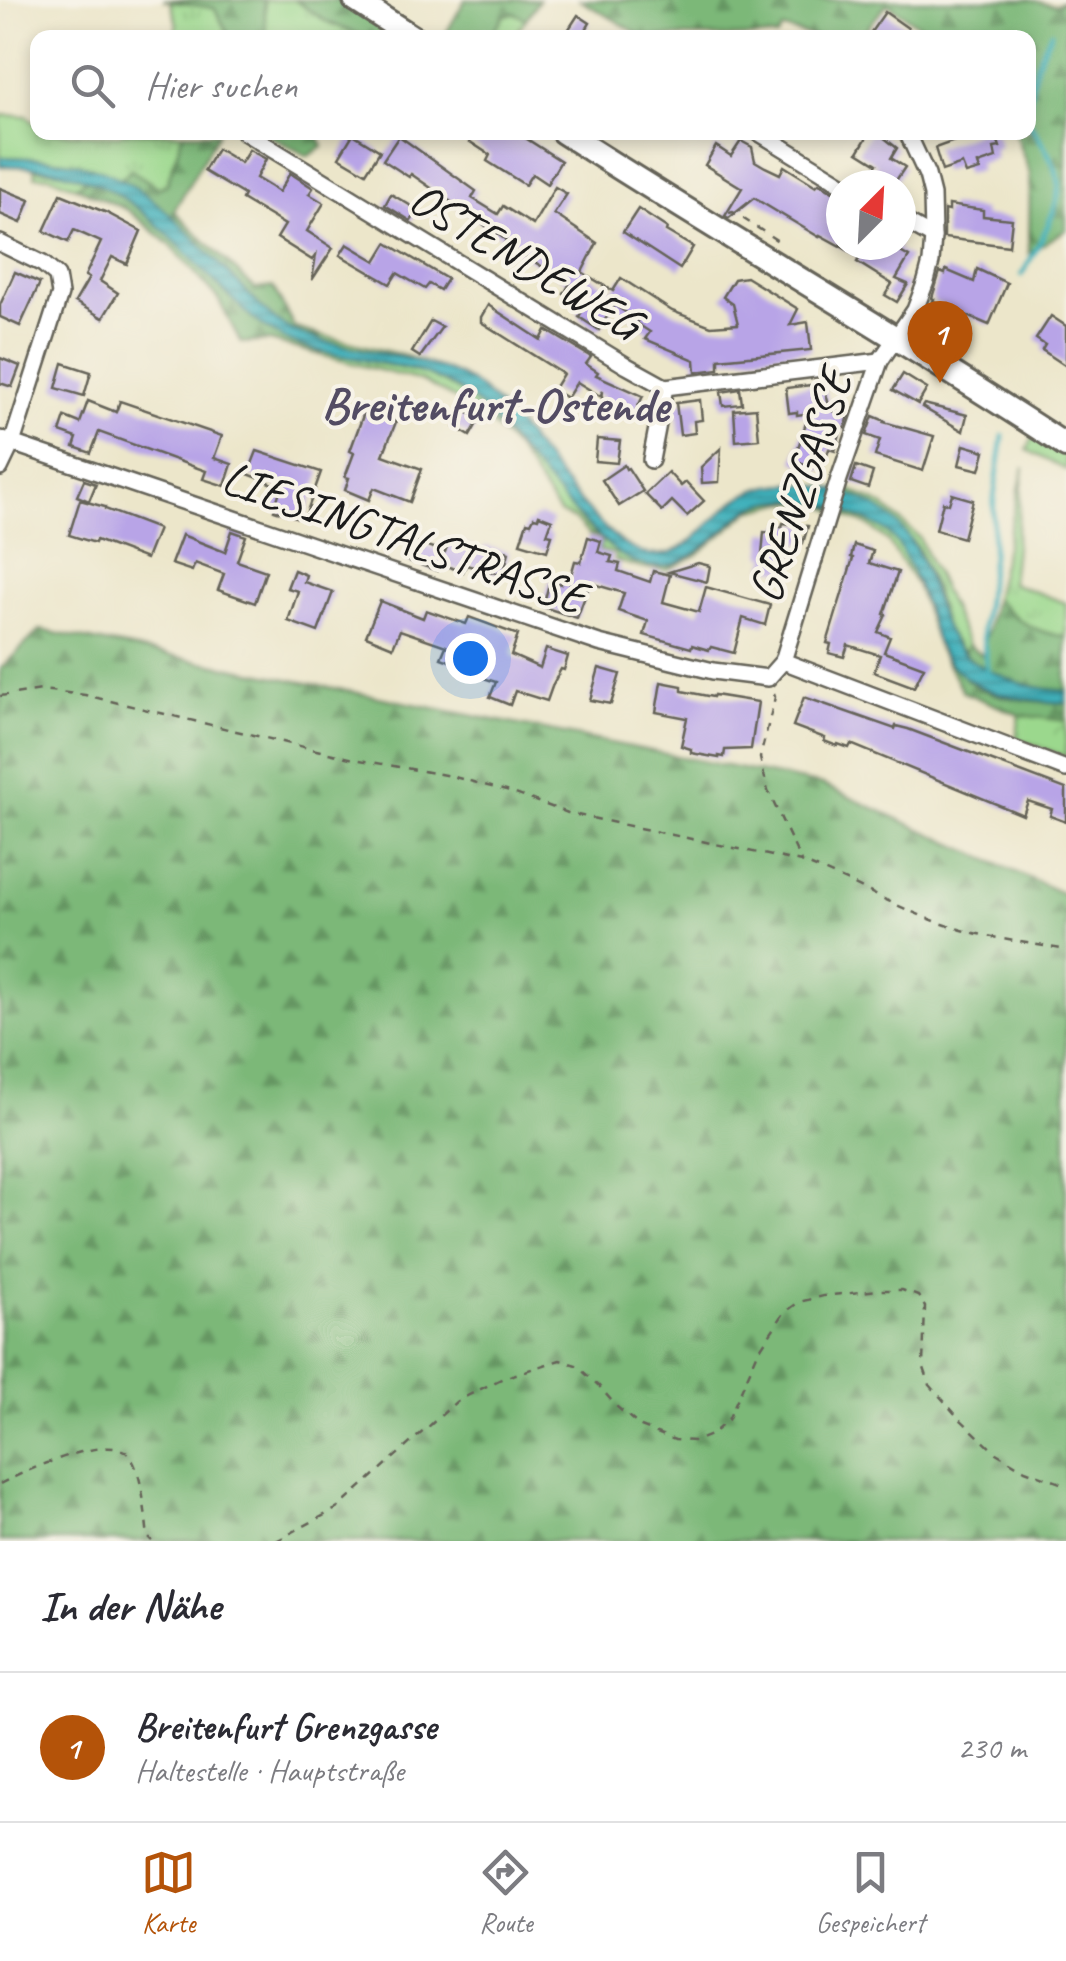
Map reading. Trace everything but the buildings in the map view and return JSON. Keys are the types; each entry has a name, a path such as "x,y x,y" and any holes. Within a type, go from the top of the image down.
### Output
{"main road":[{"path":"355,0 402,30"},
{"path":"575,140 1066,446"}],"street":[{"name":"OSTENDEWEG","path":"257,140 665,387 880,360"},
{"path":"771,140 826,174"},
{"name":"GRENZGASSE","path":"783,661 838,479 880,360 914,310 926,281 933,237 930,185 910,140"},
{"path":"916,228 933,237"},
{"path":"0,244 42,264 57,276 60,294 6,440 0,468"},
{"name":"OSTENDEWEG","path":"651,460 665,387"},
{"name":"LIESINGTALSTRASSE","path":"6,440 599,642 712,671 768,678"},
{"path":"768,678 783,661 1066,769"}],"path":[{"path":"768,678 776,697 760,758 768,791 802,862"},
{"path":"0,696 42,690 86,696 354,759 450,776 582,816 802,862 960,930 1066,950"},
{"path":"276,1541 338,1508 457,1401 503,1378 560,1360 576,1365 641,1427 674,1440 696,1441 712,1435 728,1420 758,1352 784,1313 799,1302 823,1296 878,1290 902,1290 918,1296 924,1307 923,1365 930,1386 956,1416 996,1453 1025,1470 1066,1484"},
{"path":"0,1484 31,1468 114,1447 126,1452 136,1466 148,1537 152,1541"}],"green space":[{"path":"163,0 264,0 266,30 226,30 214,8"},
{"path":"264,0 295,0 325,21 348,30 266,30"},
{"path":"295,0 348,0 389,30 348,30 325,21"},
{"path":"465,0 539,0 526,19 515,13 505,15 494,30 448,30"},
{"path":"580,0 1028,0 1055,5 1066,0 1066,230 1029,253 1030,174 1018,140 1036,140 1036,30 926,30 887,4 866,30 632,30"},
{"path":"170,1 214,8 226,30 175,30"},
{"path":"515,13 526,19 518,30 494,30 505,15"},
{"path":"0,115 27,116 30,140 181,140 167,184 159,189 131,170 121,179 62,162 0,157"},
{"path":"181,140 214,140 174,211 255,289 273,287 295,328 319,335 320,355 270,341 241,343 218,299 169,244 128,210 76,187 87,179 114,190 131,170 159,188 167,184"},
{"path":"277,140 320,140 323,147 308,156"},
{"path":"34,169 87,179 76,187 50,176 35,176"},
{"path":"319,335 403,355 443,369 319,340"},
{"path":"320,350 426,374 465,394 486,412 600,538 589,535 574,519 559,513 518,452 481,413 422,381 320,355"},
{"path":"1035,433 1066,453 1066,470 1027,450"},
{"path":"1024,467 1011,583 1066,603 1066,637 1027,625 994,599"},
{"path":"849,489 884,506 919,537 968,645 965,651 946,631 919,550 902,528 847,494"},
{"path":"795,500 809,502 823,505 837,509 877,526 896,541 916,579 938,648 916,584 887,540 869,526 818,504 787,502 750,511 697,555 667,570 615,560 615,554 599,550 602,540 610,547 671,567 701,549 746,511 766,503"},
{"path":"994,599 1027,625 1066,637 1066,691 1010,680 983,668 962,651 968,645 982,655"},
{"path":"40,630 823,785 1066,895 1066,1541 0,1541 0,669"},
{"path":"938,648 982,689 1017,699 1066,703 1066,721 1020,715 963,692"},
{"path":"1020,715 1066,721 1066,757 1016,738"}],"water":[{"path":"0,157 73,163 118,178 173,217 264,310 286,327 316,339 417,361 463,377 497,404 581,503 612,535 631,548 649,554 678,550 738,499 772,486 830,488 866,501 900,526 914,544 943,624 967,657 1016,682 1066,691 1066,703 1012,697 965,677 938,647 915,579 896,542 877,526 832,507 801,500 770,502 746,512 678,563 653,567 624,557 579,517 466,395 426,374 315,350 283,338 243,310 169,235 123,198 70,174 0,166"}],"waterway":[{"path":"1036,64 1051,32"},
{"path":"1022,275 1050,220 1059,186 1052,162 1036,134"},
{"path":"988,676 982,629 1003,436"}],"place":[{"name":"Breitenfurt Grenzgasse","path":"940,383"}],"district":[{"name":"Breitenfurt-Ostende","path":"495,404"}]}
